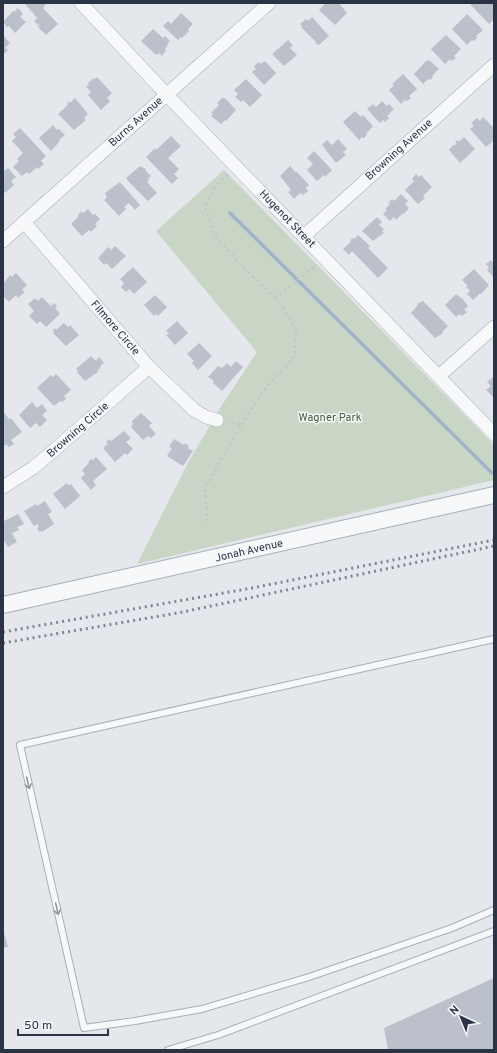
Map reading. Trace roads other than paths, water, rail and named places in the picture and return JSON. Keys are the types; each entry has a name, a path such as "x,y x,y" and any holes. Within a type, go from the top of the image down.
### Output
{"street":[{"name":"Hugenot Street","path":"81,3 167,95 494,434"},
{"name":"Burns Avenue","path":"3,241 269,3"},
{"name":"Browning Avenue","path":"304,236 494,65"},
{"name":"Filmore Circle","path":"24,222 149,367 194,410 206,418 217,420"},
{"path":"439,376 494,327"},
{"name":"Browning Circle","path":"3,487 33,468 149,367"},
{"name":"Jonah Avenue","path":"3,605 494,495"}],"lane":[{"path":"494,639 20,745 84,1028 202,1009 309,977 452,928 494,910"},
{"path":"168,1050 218,1035 494,931"}],"waterway":[{"path":"230,213 492,473"}],"railway":[{"path":"3,632 252,588 494,540"},
{"path":"3,643 183,612 494,546"}],"park label":[{"name":"Wagner Park","path":"330,418"}]}
